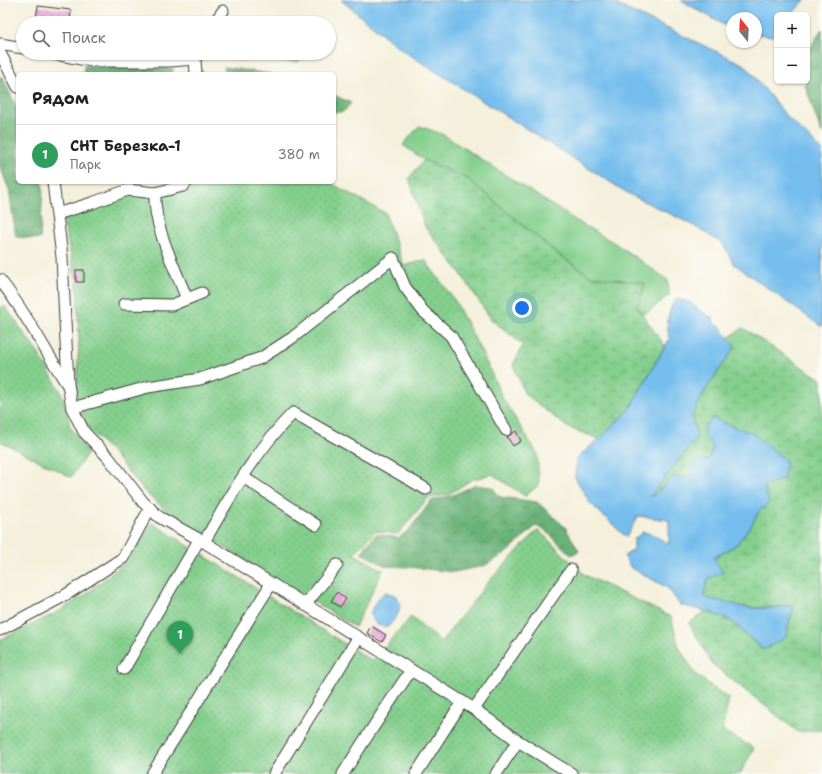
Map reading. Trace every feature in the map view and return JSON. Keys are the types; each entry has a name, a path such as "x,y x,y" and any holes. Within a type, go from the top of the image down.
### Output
{"street":[{"path":"219,16 223,11"},
{"path":"0,44 16,47"},
{"path":"0,53 16,83"},
{"path":"87,60 175,60"},
{"path":"196,72 197,60"},
{"path":"53,184 62,257 68,384 72,408 84,432 108,457 143,502 160,517 202,541 412,670 474,710 518,741 569,773"},
{"path":"56,214 92,204 128,190 155,193 183,186 185,184"},
{"path":"155,193 154,205 165,243 187,299"},
{"path":"72,408 148,387 200,379 261,358 292,338 393,258 405,287 418,305 452,336 506,430"},
{"path":"0,280 15,298 53,363 68,384"},
{"path":"124,304 172,305 202,293"},
{"path":"124,669 233,492 265,444 293,413 426,489"},
{"path":"243,477 316,525"},
{"path":"0,630 64,596 124,558 150,508"},
{"path":"305,605 337,565"},
{"path":"474,710 571,570"},
{"path":"152,774 271,584"},
{"path":"274,774 358,638"},
{"path":"343,774 412,670"},
{"path":"416,774 462,702"},
{"path":"496,774 518,741"}],"green space":[{"path":"822,29 822,134 805,85 810,84 811,46"},
{"path":"274,60 299,60 299,62"},
{"path":"84,66 174,69 172,72 84,72"},
{"path":"224,67 259,72 225,72"},
{"path":"0,76 3,78 16,107 16,184 42,184 40,239 16,237 9,190 0,166"},
{"path":"336,96 351,103 343,112 336,112"},
{"path":"419,126 442,134 575,220 616,244 668,280 669,295 648,312 643,314 637,307 645,283 591,276 556,253 468,179 424,160 403,145"},
{"path":"424,160 468,179 556,253 591,276 645,283 637,307 665,346 628,411 599,439 567,427 525,394 513,365 523,345 491,319 459,271 425,227 409,178"},
{"path":"194,184 333,184 385,213 404,266 425,260 455,301 483,355 503,399 537,453 539,485 525,496 492,474 471,480 449,494 428,498 398,534 375,531 354,554 383,570 355,627 212,540 183,525 146,493 112,452 88,429 76,394 79,341 77,283 62,217 127,196 163,195 187,192"},
{"path":"5,306 40,356 62,394 70,426 88,453 71,477 0,441 0,308"},
{"path":"743,328 822,380 822,730 798,732 712,664 689,623 706,611 730,620 764,650 789,622 794,606 748,608 703,597 714,558 736,545 752,524 758,512 769,503 727,424 712,418 713,447 709,459 692,463 692,475 681,478 672,477 656,494 649,498 697,437 692,416 704,392 735,347 728,338"},
{"path":"475,485 492,487 500,497 537,502 565,527 579,551 571,555 545,530 536,526 506,553 484,566 454,572 386,566 361,553 376,534 399,538 410,529 431,501 453,495"},
{"path":"152,523 372,661 411,617 441,642 489,581 538,530 585,575 671,617 679,647 695,674 729,699 722,730 754,748 740,774 0,774 0,640 56,613 85,595 127,561"}],"water":[{"path":"341,0 607,0 745,65 788,118 822,150 822,327 734,264 722,243 691,224 629,194 402,50"},
{"path":"681,0 805,0 794,12 774,12 773,36 762,35 762,12 726,12 726,26"},
{"path":"676,299 689,302 713,318 714,324 720,326 735,347 704,392 692,416 697,437 650,497 656,494 672,477 681,478 691,475 692,463 709,459 713,447 702,431 712,418 752,433 786,460 784,478 764,486 769,503 758,512 752,524 736,545 714,558 723,572 708,579 703,597 748,608 773,608 794,605 787,636 764,650 730,620 706,611 680,605 668,588 631,568 624,556 634,550 634,539 643,532 652,534 669,544 669,520 638,516 626,537 590,503 575,477 577,458 628,411 670,338 668,333 668,318"},
{"path":"386,592 396,596 400,605 398,614 388,627 377,624 370,615 376,602"}],"building":[{"path":"38,6 71,10 71,16 36,16"},
{"path":"76,270 84,270 84,282 76,282"},
{"path":"516,431 521,441 513,446 507,437"},
{"path":"337,592 346,599 340,607 331,601"},
{"path":"371,626 386,635 382,642 367,633"}],"place":[{"name":"СНТ Березка-1","path":"180,654"}]}
